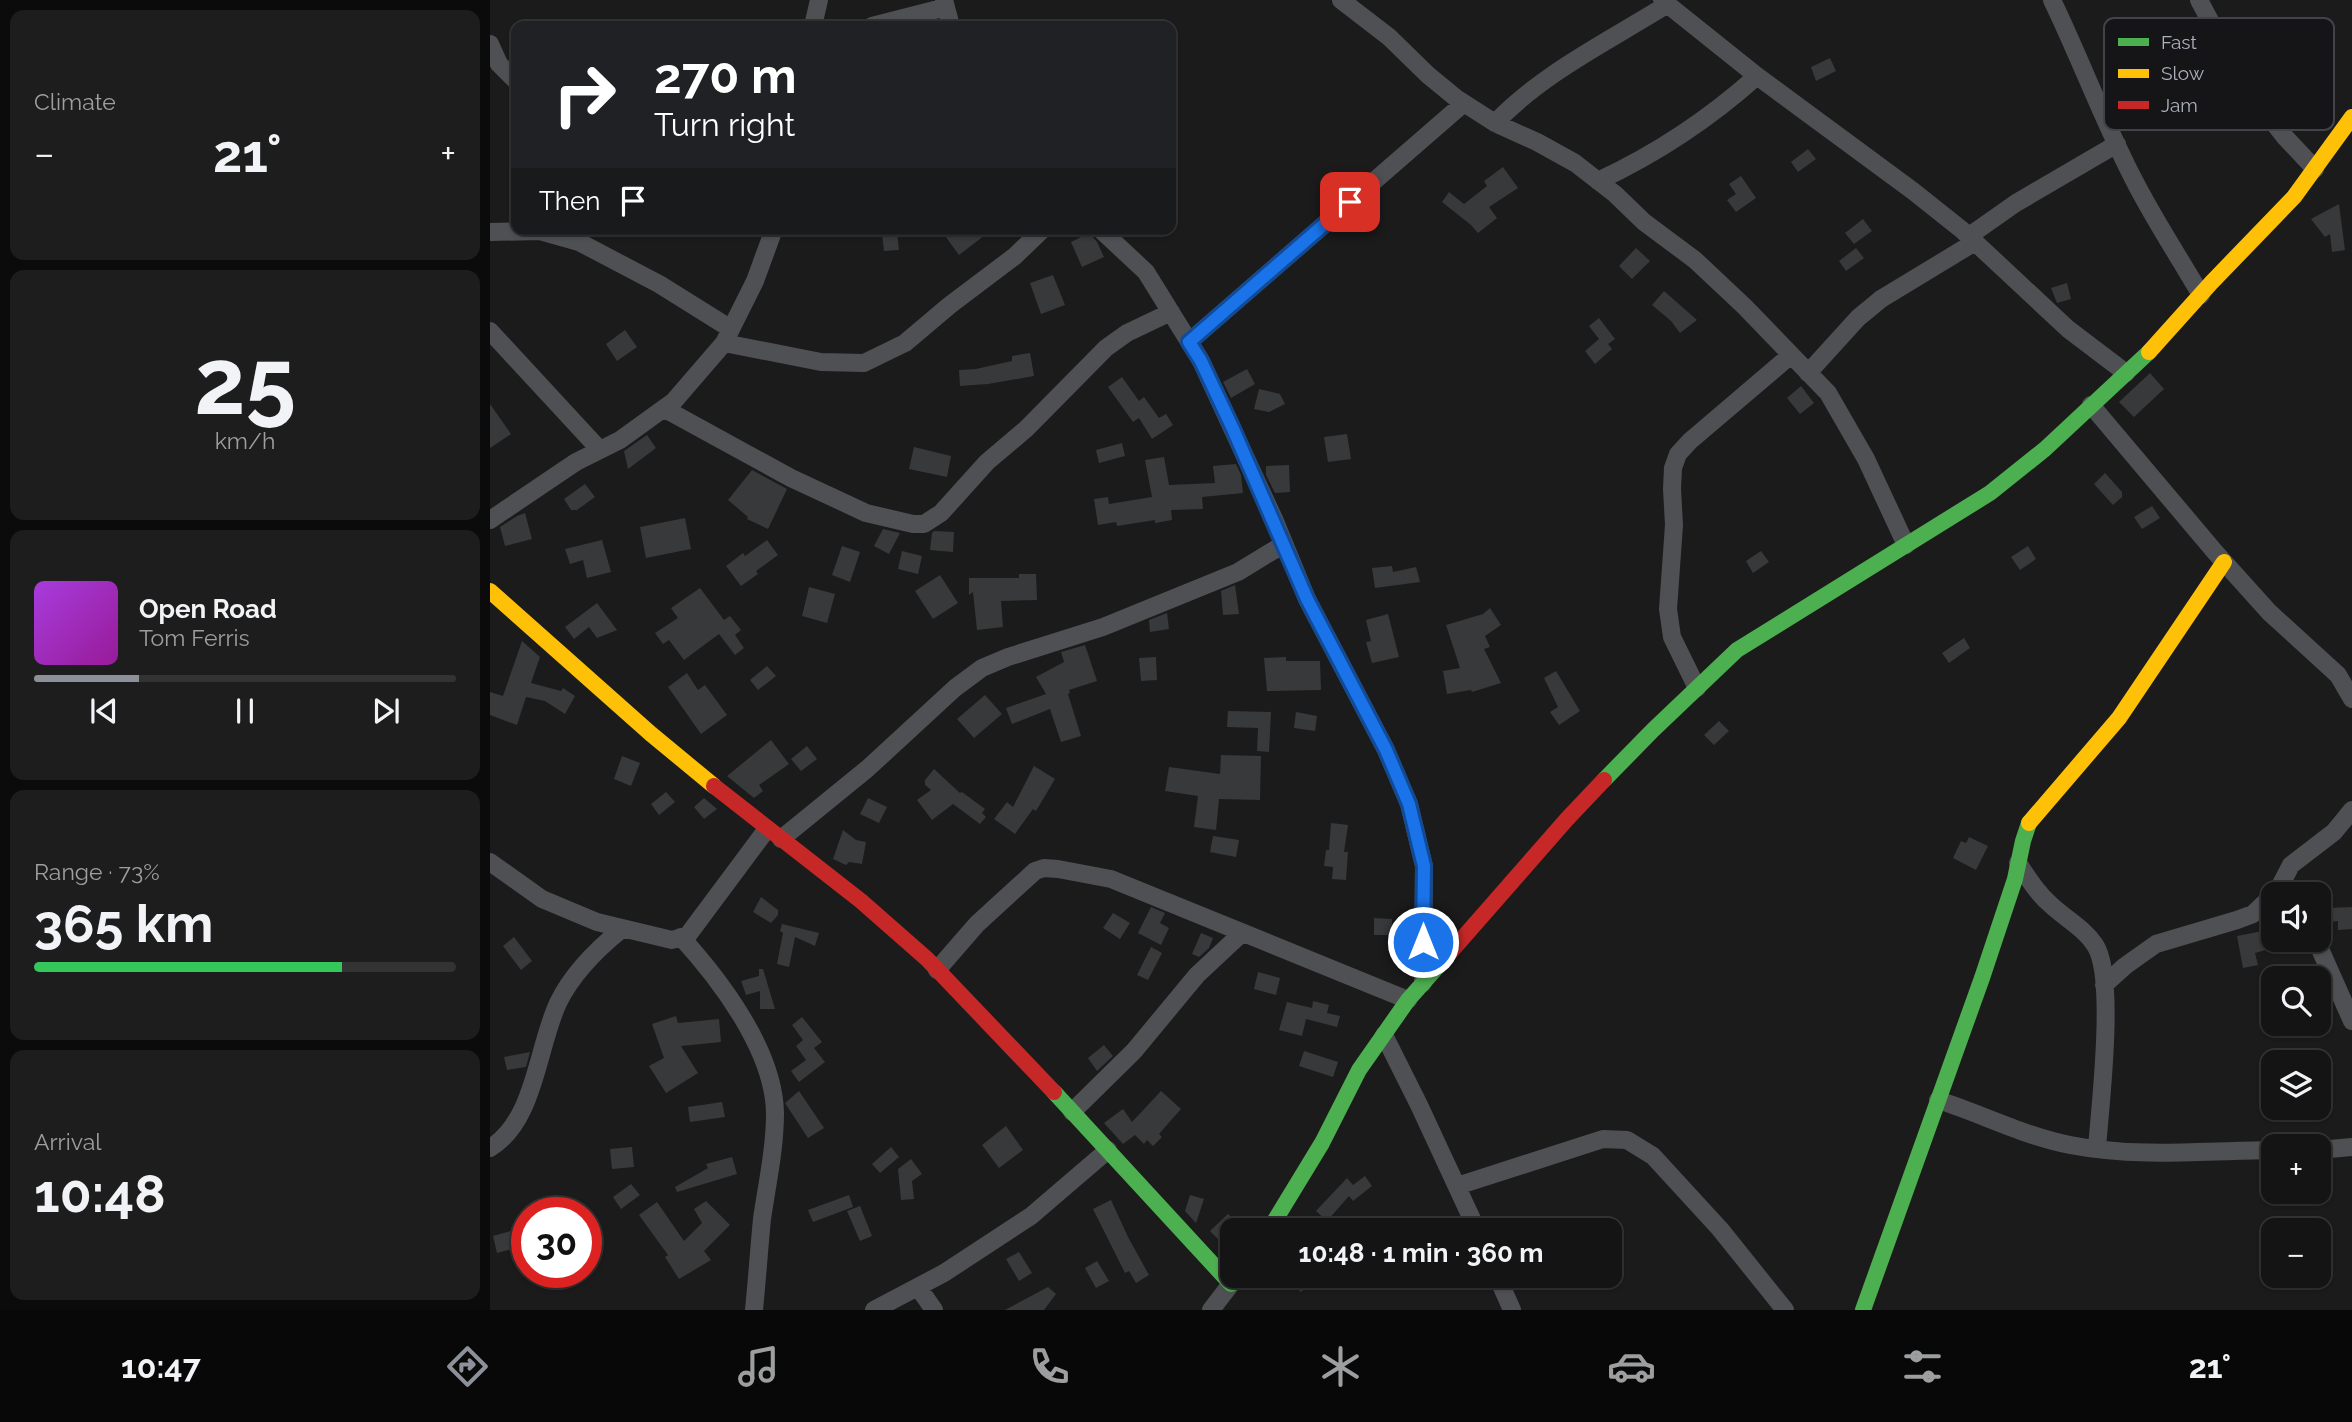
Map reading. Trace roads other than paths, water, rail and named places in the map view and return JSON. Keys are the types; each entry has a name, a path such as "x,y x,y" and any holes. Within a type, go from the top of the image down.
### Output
{"street":[{"path":"814,21 819,0"},
{"path":"1341,0 1389,37 1427,75 1464,103 1495,123 1556,153 1598,181 1644,222 1695,260 1745,307 1828,393 1866,459 1906,545"},
{"path":"2052,0 2104,117"},
{"path":"2199,0 2209,18"},
{"path":"1495,123 1517,100 1539,83 1665,2 1757,76 1913,191 1972,239 2068,329 2126,373"},
{"path":"889,21 945,4 950,21"},
{"path":"490,44 499,64 511,75"},
{"path":"1598,181 1629,166 1699,123 1757,76"},
{"path":"1189,342 1464,103"},
{"path":"1276,1218 1322,1143 1359,1070 1408,1000 1567,819 1653,730 1738,650 1807,609 1862,570 1990,493 2045,449 2157,345 2294,197 2352,117"},
{"path":"2110,130 2136,184 2201,295"},
{"path":"2279,130 2315,169"},
{"path":"1808,373 1858,318 1881,299 1972,239 2016,203 2117,144"},
{"path":"490,232 511,232"},
{"path":"554,235 579,242 659,284 728,336 821,362 864,363 905,343 1015,256 1037,235"},
{"path":"490,520 576,463 620,440 674,401 728,336 755,281 772,235"},
{"path":"1106,235 1146,272 1201,361 1307,599 1386,750 1409,804 1424,866 1423,983"},
{"path":"664,408 791,478 866,513 924,524 942,513 987,461 1026,429 1106,348 1127,333 1171,312"},
{"path":"490,331 600,450"},
{"path":"1697,688 1672,637 1668,609 1674,536 1674,468 1678,454 1690,441 1791,355"},
{"path":"2091,405 2269,612 2338,675 2352,699"},
{"path":"490,862 542,899 597,922 671,940 688,935 774,834 867,769 955,688 982,668 1103,626 1238,572 1284,544"},
{"path":"1863,1310 1982,978 2031,819 2094,750 2119,718 2224,562"},
{"path":"490,591 651,734 861,901 937,970 1220,1271"},
{"path":"2283,882 2291,865 2333,831 2352,810"},
{"path":"2018,863 2033,886 2097,947 2104,985 2103,1077 2097,1148"},
{"path":"937,970 977,924 1035,872 1044,869 1111,879 1408,1000"},
{"path":"2104,985 2125,966 2157,944 2237,920 2261,907"},
{"path":"490,1148 511,1131 529,1095 559,1002 579,971 602,945 622,929"},
{"path":"1072,1112 1134,1051 1198,975 1242,933"},
{"path":"681,937 707,966 731,1000 769,1074 775,1112 754,1310"},
{"path":"2321,952 2352,1021"},
{"path":"1384,1035 1472,1218"},
{"path":"1938,1100 1976,1112 2029,1135 2071,1146 2132,1152 2261,1150"},
{"path":"1457,1186 1603,1139 1627,1140 1653,1156 1681,1184 1786,1310"},
{"path":"2331,1149 2352,1147"},
{"path":"874,1310 944,1273 1031,1216 1108,1150"},
{"path":"918,1287 934,1310"},
{"path":"1211,1310 1229,1288"},
{"path":"1232,1288 1234,1310"},
{"path":"1503,1288 1513,1310"}]}
